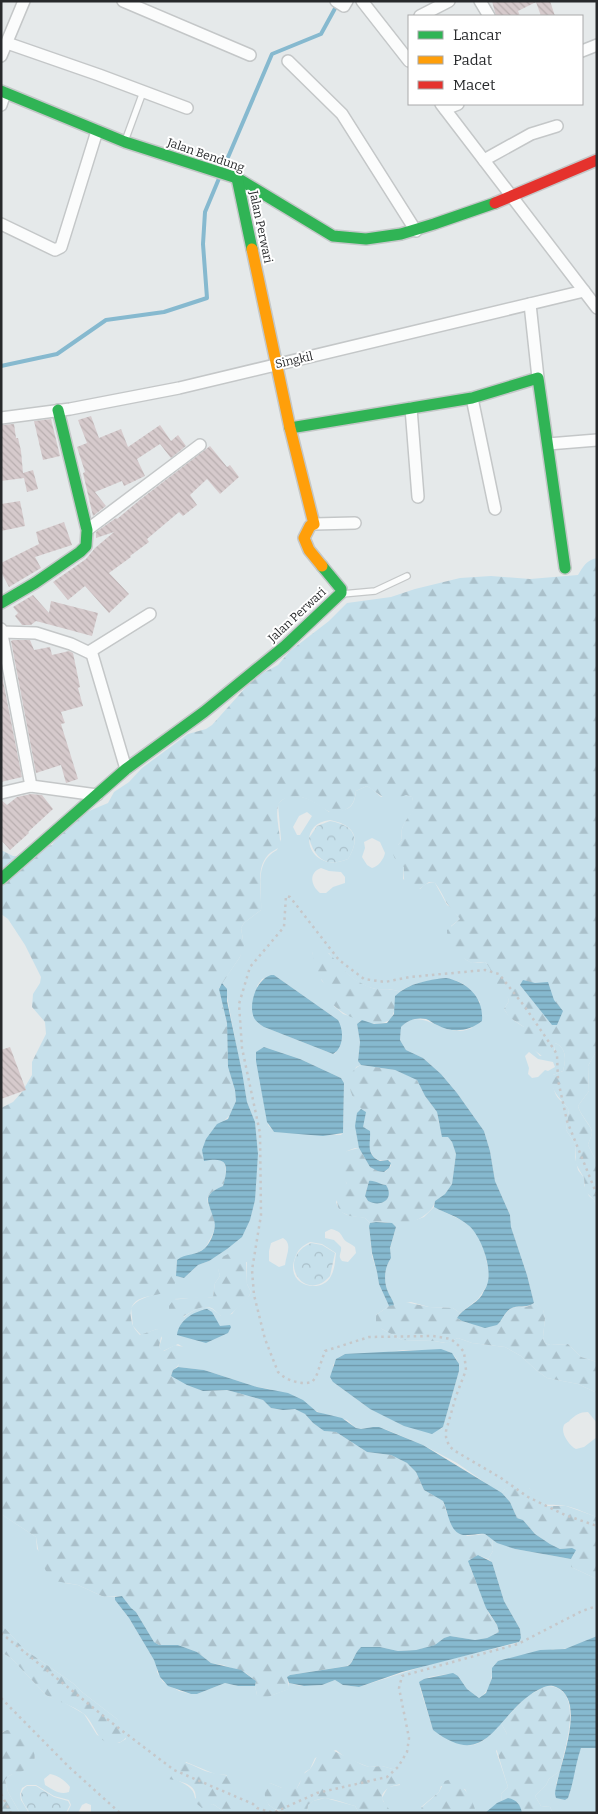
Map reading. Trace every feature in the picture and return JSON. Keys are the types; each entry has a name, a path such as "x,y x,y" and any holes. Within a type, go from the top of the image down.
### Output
{"street":[{"path":"1,56 24,1"},
{"path":"123,1 250,55"},
{"path":"362,1 408,60"},
{"path":"422,15 449,1"},
{"path":"480,1 488,15"},
{"path":"7,43 187,108"},
{"path":"583,51 597,45"},
{"path":"288,62 342,114 416,230"},
{"path":"1,105 3,92"},
{"name":"Jalan Bendung","path":"3,92 125,142 235,178 333,236 344,238 366,238 416,230 512,197 597,160"},
{"path":"443,106 597,308"},
{"path":"484,160 531,134 557,126"},
{"path":"1,224 55,250 61,247 97,131"},
{"name":"Jalan Perwari","path":"1,879 126,769 204,712 285,646 340,595 340,589 305,542 304,536 310,526 314,524 290,428 235,178"},
{"name":"Singkil","path":"1,418 58,410 179,388 584,291"},
{"path":"530,304 538,378 565,568"},
{"path":"290,428 472,398 538,378"},
{"path":"472,398 495,509"},
{"path":"411,408 418,497"},
{"path":"1,603 35,583 86,546 88,530 58,410"},
{"path":"548,444 597,440"},
{"path":"88,530 200,445"},
{"path":"314,524 356,523"},
{"path":"89,652 150,614"},
{"path":"31,786 1,631 36,632 89,652 94,658 126,769"},
{"path":"1,793 31,786 97,795"}],"lane":[{"path":"125,142 143,92"},
{"path":"340,595 375,590 406,576"}],"path":[{"path":"597,1195 567,1121 558,1080 555,1051 525,1007 499,974 485,970 385,982 364,979 339,960 290,897 286,896 284,927 250,967 239,1004 242,1048 260,1133 261,1215 252,1270 254,1295 265,1339 278,1372 282,1376 298,1383 312,1382 316,1377 324,1350 369,1337 432,1336 451,1339 464,1352 466,1370 446,1431 449,1446 528,1497 565,1515 597,1526"},
{"path":"1,1633 112,1723 174,1770 253,1804 257,1808 273,1813 317,1793 387,1777 398,1767 407,1752 409,1738 398,1688 402,1676 518,1644 582,1611 597,1606"},
{"path":"1,1698 69,1768 120,1813"},
{"path":"1,1794 11,1813"}],"green space":[{"path":"597,558 597,1050 588,1066 589,1091 578,1106 592,1132 588,1145 597,1163 597,1208 594,1200 585,1191 584,1178 576,1164 575,1143 566,1130 569,1110 552,1086 553,1075 563,1071 565,1063 564,1051 555,1043 554,1053 546,1059 526,1044 522,1036 524,1027 509,1017 504,1009 509,1001 508,998 497,984 487,964 485,962 472,963 458,954 451,946 447,930 460,919 446,902 437,885 429,882 415,892 406,885 404,867 395,859 393,848 402,840 403,827 414,809 412,797 406,795 393,800 387,800 367,786 356,791 354,801 350,807 334,814 312,801 300,797 287,798 280,802 277,815 280,846 268,855 262,867 260,874 261,910 244,923 241,928 244,946 240,957 219,988 227,1023 228,1067 235,1090 236,1101 231,1114 223,1122 209,1160 221,1160 224,1162 226,1171 223,1186 209,1195 207,1199 214,1217 214,1230 205,1248 177,1260 176,1278 173,1287 161,1294 140,1299 134,1303 131,1309 133,1326 140,1335 157,1329 162,1332 159,1347 164,1351 175,1345 183,1347 181,1360 171,1376 203,1391 227,1390 263,1400 271,1408 283,1410 295,1408 305,1414 324,1431 336,1432 367,1452 391,1455 407,1463 416,1472 424,1490 443,1501 447,1514 467,1536 485,1534 492,1539 493,1551 488,1559 478,1555 470,1567 489,1614 497,1625 499,1632 487,1638 475,1640 450,1636 444,1638 436,1645 416,1650 398,1651 380,1647 361,1647 347,1666 290,1675 287,1677 289,1689 265,1698 257,1695 256,1681 246,1673 211,1663 197,1652 178,1645 159,1645 154,1642 136,1612 131,1609 122,1596 104,1597 78,1585 55,1581 46,1571 40,1560 36,1537 1,1514 1,1108 13,1102 22,1092 32,1075 32,1062 46,1034 45,1022 32,1007 33,994 40,983 41,977 25,945 8,919 1,914 1,850 13,856 19,856 52,845 63,829 82,814 108,803 114,792 129,782 142,768 188,734 206,729 212,725 247,686 261,674 278,665 290,651 329,621 347,603 391,597 460,578 491,576 530,579 578,575 587,562"},
{"path":"367,786 381,797 406,795 412,797 415,809 403,827 402,840 398,845 404,867 403,879 420,889 427,884 435,883 447,905 452,908 460,919 451,926 461,954 470,962 485,962 492,970 502,985 509,1001 504,1009 510,1017 524,1027 532,1047 540,1056 555,1051 555,1043 564,1051 565,1063 563,1071 553,1075 554,1089 558,1098 569,1110 566,1130 575,1143 575,1157 578,1170 584,1178 584,1185 589,1196 594,1200 597,1208 597,1362 581,1357 568,1344 550,1345 545,1343 543,1337 545,1318 543,1310 534,1303 511,1227 510,1215 495,1181 490,1151 484,1131 441,1074 423,1058 406,1050 400,1040 401,1027 408,1021 415,1019 452,1030 462,1031 472,1028 480,1002 461,982 451,980 427,981 405,988 400,992 376,989 355,980 329,953 312,952 322,981 332,989 334,1006 343,1014 362,1020 357,1024 360,1042 358,1060 361,1065 356,1067 350,1087 356,1101 366,1112 369,1148 355,1148 347,1151 340,1171 347,1183 336,1202 344,1213 365,1218 370,1223 372,1256 379,1284 389,1306 376,1315 382,1329 402,1340 445,1343 458,1338 472,1343 505,1347 521,1356 547,1378 578,1384 597,1393 597,1423 588,1412 580,1413 565,1424 563,1432 566,1439 576,1449 584,1447 597,1437 597,1517 570,1507 542,1503 529,1488 505,1489 502,1493 497,1491 457,1463 423,1445 385,1429 373,1427 356,1428 347,1420 323,1414 270,1389 257,1387 204,1370 178,1367 183,1347 178,1344 163,1351 159,1347 162,1338 157,1329 141,1335 133,1326 131,1308 136,1302 164,1291 174,1283 176,1276 184,1278 198,1265 209,1261 255,1187 258,1154 255,1122 247,1102 225,986 222,983 240,957 243,940 241,928 244,923 261,910 260,885 262,868 270,855 277,850 281,839 278,804 284,799 297,796 310,800 329,812 340,811 351,806 356,791","holes":["307,812 312,816 300,835 297,835 293,827 299,816","330,820 345,825 350,829 355,839 348,859 335,862 324,861 315,855 310,847 309,839 312,830 319,824","372,838 380,842 385,853 378,864 372,868 367,865 362,857 365,848 364,842","321,868 341,872 345,877 345,883 333,887 326,893 320,893 313,883 313,876","274,975 338,1020 336,1053 333,1054 264,1027 257,986 262,979","264,1047 300,1059 341,1078 344,1083 343,1133 341,1135 274,1132 268,1125","529,1052 538,1059 553,1062 555,1067 548,1071 545,1070 538,1077 532,1078 528,1074 529,1068 525,1056","331,1229 338,1232 355,1247 356,1253 348,1262 342,1261 340,1256 341,1247 334,1240 325,1238 325,1232","283,1238 286,1240 288,1250 285,1265 279,1267 269,1261 271,1243","310,1242 322,1244 336,1253 331,1276 326,1282 320,1285 306,1285 299,1281 295,1275 293,1268 295,1258 297,1252","247,1262 247,1284 251,1292 247,1299 232,1314 221,1316 211,1309 203,1307 194,1310 184,1317 174,1299 213,1297 215,1283 220,1276 218,1268","404,1350 447,1351 453,1354 459,1371 443,1427 441,1429 370,1409 333,1382 333,1365 339,1357 345,1354 373,1354"]},
{"path":"330,821 345,826 353,834 354,845 352,852 348,859 340,862 322,860 311,845 309,838 317,826"},
{"path":"317,948 326,951 354,979 374,988 400,992 395,996 395,1009 391,1019 384,1023 367,1023 349,1016 335,1006 330,1001 331,989 323,982 316,968 312,952"},
{"path":"597,1050 597,1163 588,1145 592,1132 578,1106 589,1091 588,1066"},
{"path":"361,1065 395,1070 417,1080 425,1096 437,1112 439,1124 452,1142 456,1154 452,1184 445,1194 435,1201 430,1211 407,1224 396,1227 384,1222 370,1223 365,1218 350,1216 341,1212 338,1207 336,1195 347,1183 341,1177 340,1166 347,1151 359,1148 370,1167 385,1172 391,1166 390,1160 378,1160 373,1156 369,1148 363,1127 366,1112 352,1096 350,1088 349,1081 355,1069","holes":["369,1181 386,1185 387,1199 385,1201 378,1203 368,1201 365,1196"]},
{"path":"434,1207 467,1223 480,1238 484,1249 489,1273 488,1284 478,1299 460,1313 453,1308 429,1307 411,1302 394,1305 386,1285 386,1271 391,1258 390,1249 396,1227 424,1217"},
{"path":"311,1243 322,1245 335,1253 330,1276 320,1284 311,1285 303,1283 297,1276 294,1268 295,1259 300,1250"},
{"path":"230,1253 242,1254 246,1259 247,1284 251,1292 247,1300 226,1318 212,1308 206,1307 181,1317 172,1318 169,1306 174,1299 213,1297 215,1283 220,1276 217,1265 222,1257"},
{"path":"405,1302 429,1307 453,1308 460,1313 457,1318 467,1323 478,1324 501,1321 510,1310 534,1303 543,1309 545,1318 543,1337 545,1343 550,1345 568,1344 581,1357 597,1362 597,1393 578,1384 547,1378 521,1356 505,1347 472,1343 458,1338 446,1343 402,1340 382,1329 376,1322 376,1315 389,1306"},
{"path":"521,1484 529,1488 547,1506 566,1506 597,1517 597,1579 571,1567 571,1559 574,1554 572,1548 560,1549 550,1544 535,1534 523,1520 517,1518 510,1502 502,1493 505,1489"},
{"path":"1,1514 36,1537 37,1549 65,1583 78,1585 104,1597 115,1597 115,1600 129,1618 154,1660 157,1672 163,1682 179,1691 191,1694 197,1694 225,1683 238,1686 255,1686 257,1695 270,1696 288,1689 289,1683 301,1686 322,1685 335,1680 343,1685 359,1687 434,1663 518,1643 521,1638 520,1629 504,1601 492,1562 488,1559 493,1551 492,1539 515,1549 571,1559 571,1567 597,1579 597,1636 570,1648 553,1649 492,1672 489,1686 479,1698 467,1689 458,1676 447,1674 429,1677 420,1688 433,1730 454,1741 469,1745 483,1740 501,1723 507,1734 496,1751 508,1787 501,1794 502,1801 485,1813 476,1813 465,1789 441,1786 439,1792 421,1807 426,1813 392,1813 386,1807 382,1798 388,1787 400,1785 396,1770 382,1766 369,1767 346,1758 336,1750 315,1758 297,1788 282,1788 270,1783 266,1799 269,1805 280,1813 91,1813 91,1805 86,1803 82,1805 78,1813 67,1813 71,1805 69,1800 54,1796 36,1785 27,1785 22,1788 20,1794 21,1800 29,1813 20,1813 8,1792 5,1780 12,1774 30,1766 35,1757 4,1731 1,1733 1,1652 11,1658 46,1695 58,1699 84,1714 97,1735 119,1743 126,1739 117,1719 74,1684 24,1649 1,1624","holes":["186,1762 215,1774 227,1775 223,1811 213,1804 207,1805 195,1798 191,1788 175,1779","50,1774 66,1783 70,1787 69,1792 59,1792 45,1785 44,1779"]},
{"path":"1,1624 24,1649 74,1684 117,1719 127,1734 125,1739 117,1743 105,1742 84,1714 46,1695 11,1658 1,1652"},
{"path":"546,1686 559,1689 566,1696 570,1707 568,1734 560,1771 549,1779 535,1796 541,1806 550,1807 553,1813 522,1813 518,1803 508,1798 502,1801 501,1794 508,1787 494,1741 496,1738 507,1734 501,1723 526,1697"},
{"path":"7,1730 19,1732 28,1741 35,1757 30,1767 11,1775 5,1780 8,1792 20,1813 1,1813 1,1733"},
{"path":"581,1748 597,1748 597,1813 553,1813 550,1807 541,1806 535,1796 549,1779 560,1771 556,1784 556,1797 565,1800 569,1796"},
{"path":"330,1749 363,1765 369,1767 382,1766 407,1776 406,1781 388,1788 382,1795 383,1801 392,1813 359,1813 355,1806 337,1800 319,1799 308,1805 307,1813 292,1813 277,1810 267,1802 265,1787 270,1783 282,1788 297,1788 301,1776 310,1769 318,1755"},
{"path":"179,1762 232,1778 236,1787 236,1795 234,1805 229,1813 213,1804 202,1808 197,1804 195,1792 190,1785 163,1778 163,1772"},
{"path":"451,1779 467,1793 476,1813 426,1813 421,1808 439,1792 445,1781"},
{"path":"27,1786 36,1786 54,1797 68,1801 70,1805 66,1813 30,1813 23,1803 21,1796 23,1789"},
{"path":"325,1798 355,1806 359,1813 307,1813 308,1805 313,1801"}],"water":[{"path":"274,975 338,1020 342,1038 337,1051 333,1054 264,1027 256,1020 252,1010 255,992 262,981"},
{"path":"446,978 461,983 473,992 480,1005 482,1021 466,1029 454,1030 443,1028 423,1018 416,1019 409,1021 401,1027 400,1040 406,1050 423,1058 441,1074 484,1131 490,1151 495,1181 510,1215 511,1227 534,1303 510,1309 497,1325 485,1328 457,1318 482,1295 487,1285 488,1270 485,1253 473,1230 456,1217 434,1207 435,1201 445,1194 452,1184 456,1154 452,1142 448,1137 442,1137 437,1112 425,1096 417,1080 395,1070 361,1065 358,1061 360,1042 357,1024 362,1020 374,1024 387,1023 394,1014 395,996 400,992 419,983"},
{"path":"523,980 535,983 548,982 554,1000 563,1011 557,1025 552,1025 520,985"},
{"path":"222,983 227,989 227,1001 247,1102 255,1122 258,1154 255,1200 250,1220 242,1237 209,1261 198,1265 184,1278 176,1276 177,1260 202,1251 213,1235 215,1223 208,1200 211,1193 223,1186 226,1173 225,1164 222,1161 204,1161 202,1150 206,1139 217,1124 228,1119 236,1101 235,1090 228,1067 227,1023 219,989"},
{"path":"264,1047 300,1059 341,1078 344,1083 343,1133 323,1136 274,1132 267,1122 256,1061 256,1052"},
{"path":"361,1109 366,1112 363,1127 370,1131 372,1155 380,1161 388,1160 391,1163 384,1172 370,1167 359,1148 355,1126 357,1113"},
{"path":"369,1181 386,1185 389,1194 385,1201 373,1203 368,1201 365,1196"},
{"path":"370,1223 392,1223 396,1227 390,1248 391,1258 385,1275 387,1289 394,1305 389,1306 379,1284 372,1253 369,1226"},
{"path":"207,1309 212,1312 220,1326 230,1325 228,1333 206,1343 177,1335 184,1321 197,1312"},
{"path":"441,1349 452,1353 459,1364 459,1371 443,1427 432,1434 404,1426 370,1409 333,1382 330,1377 336,1359 345,1354"},
{"path":"178,1367 204,1370 257,1387 288,1393 303,1400 317,1412 342,1418 356,1428 379,1427 423,1445 502,1493 510,1502 517,1518 523,1520 535,1534 560,1549 572,1548 576,1550 571,1559 515,1549 497,1543 485,1534 462,1535 453,1528 443,1501 424,1490 416,1472 407,1463 391,1455 367,1452 336,1432 324,1431 305,1414 295,1409 271,1408 263,1400 227,1390 203,1391 187,1385 171,1376 173,1370"},
{"path":"478,1555 492,1562 504,1601 520,1629 521,1638 519,1642 402,1672 359,1687 343,1685 335,1680 322,1685 304,1686 289,1683 287,1677 290,1675 348,1666 361,1647 380,1647 398,1651 416,1650 435,1645 450,1636 475,1640 487,1638 499,1632 497,1625 486,1608 468,1561"},
{"path":"122,1596 136,1612 154,1642 159,1645 178,1645 197,1652 211,1663 241,1670 256,1681 255,1686 238,1686 225,1683 197,1694 191,1694 168,1686 160,1677 154,1660 129,1618 115,1600 115,1597"},
{"path":"597,1636 597,1748 581,1748 570,1792 565,1800 556,1798 555,1794 569,1736 570,1706 566,1695 556,1687 544,1687 523,1700 490,1735 479,1742 467,1745 452,1742 433,1730 419,1682 424,1679 453,1673 458,1676 467,1689 479,1698 486,1693 492,1678 492,1668 498,1661 540,1650 565,1649"},
{"path":"508,1798 518,1803 522,1813 485,1813 497,1803"}],"building":[{"path":"492,1 550,1 555,15 541,15 536,2 518,11 520,15 496,15"},
{"path":"91,416 99,438 121,429 128,447 160,425 171,441 178,435 186,446 171,458 160,444 137,459 145,476 124,486 122,481 95,492 106,506 93,516 83,473 85,472 77,447 87,443 78,420"},
{"path":"51,419 60,456 43,460 34,421"},
{"path":"14,424 16,438 18,438 21,451 23,473 33,470 38,489 27,492 24,478 1,481 1,425"},
{"path":"210,446 227,467 230,465 239,477 220,494 207,479 190,495 197,505 183,516 179,512 147,539 149,542 109,573 129,594 109,613 85,586 68,600 53,582 86,559 95,548 114,532 96,538 96,532 117,519"},
{"path":"20,501 25,526 1,531 1,504"},
{"path":"64,522 72,545 35,557 41,568 9,587 1,572 1,563 39,544 36,532"},
{"path":"33,595 49,613 51,601 98,613 92,636 36,621 31,625 22,625 15,616 18,613 13,607"},
{"path":"30,640 34,650 50,647 52,655 69,651 73,653 80,687 78,688 83,706 61,712 65,723 61,724 78,779 66,783 61,765 36,773 11,641"},
{"path":"1,670 22,777 1,782"},
{"path":"31,794 42,795 53,809 10,850 1,840 1,800 7,805 17,797"},
{"path":"10,1047 26,1090 1,1099 1,1050"}],"waterway":[{"path":"223,169 272,54 321,34 338,3"},
{"path":"1,366 57,354 106,320 164,312 207,298 203,244 205,212 220,176"}],"traffic: fast":[{"path":"1,91 125,142 237,178 333,236 366,239 401,234 495,203"},
{"path":"237,178 252,249"},
{"path":"290,428 472,398 538,378 565,568"},
{"path":"1,603 35,583 86,546 87,530 58,410"},
{"path":"1,879 126,769 204,712 285,646 341,593 341,589 322,566"}],"traffic: slow":[{"path":"252,249 290,428 314,524 310,526 304,538 309,550 322,566"}],"traffic: jam":[{"path":"495,203 597,160"}]}
